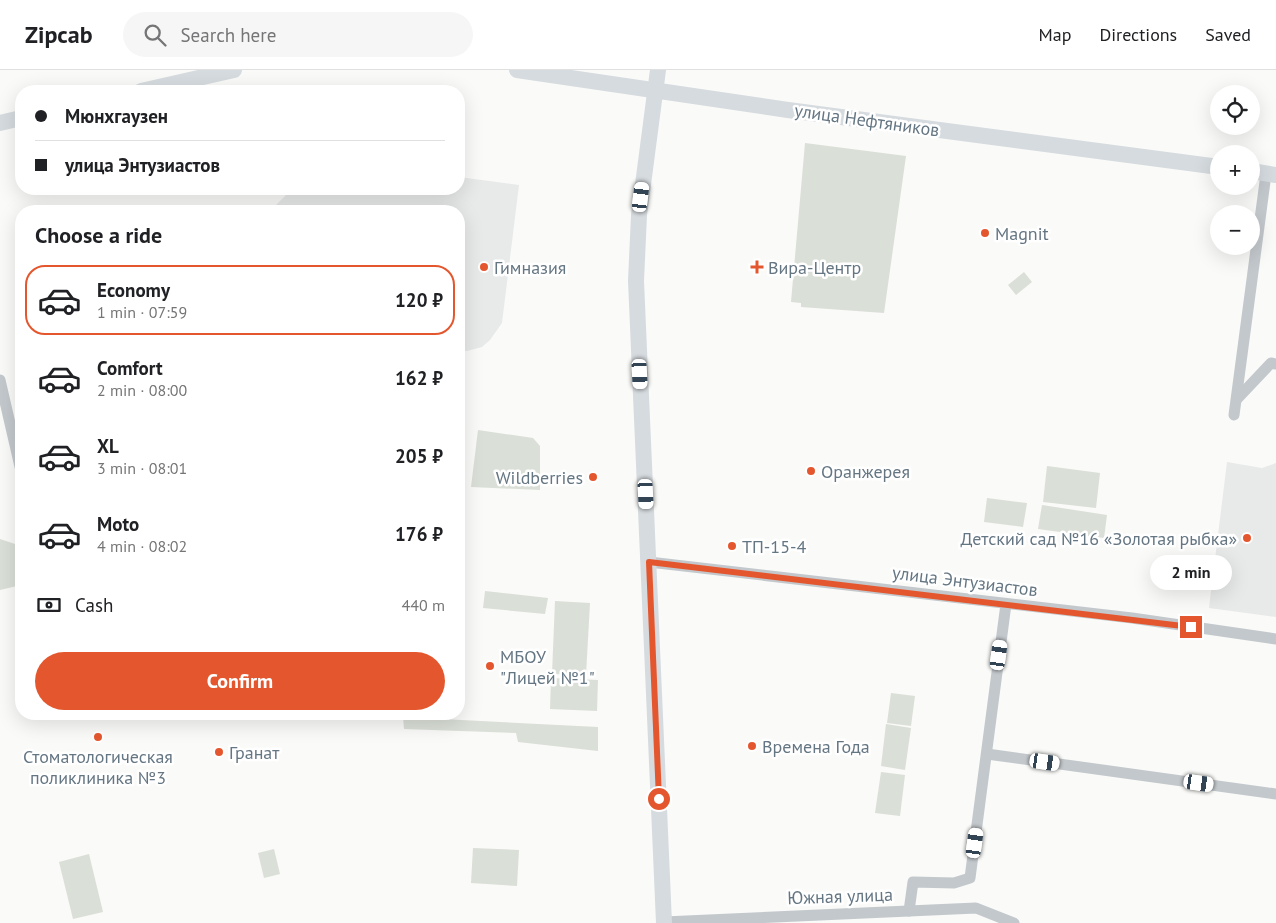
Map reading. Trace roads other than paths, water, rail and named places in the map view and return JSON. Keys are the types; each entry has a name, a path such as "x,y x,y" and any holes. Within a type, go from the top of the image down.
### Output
{"main road":[{"path":"168,85 234,70"},
{"name":"улица Нефтяников","path":"517,70 1210,166"},
{"path":"658,70 639,215 636,263 664,922"},
{"path":"0,123 15,119"}],"street":[{"path":"1234,416 1265,173"},
{"path":"1237,399 1271,363 1276,364"},
{"path":"0,380 15,445"},
{"name":"улица Энтузиастов","path":"649,562 1132,618 1276,639"},
{"path":"909,911 913,882 954,883 970,878 1006,604"},
{"path":"987,754 1276,794"},
{"name":"Южная улица","path":"664,922 976,908 1014,923"}],"place":[{"name":"Magnit","path":"985,233"},
{"name":"Гимназия","path":"484,267"},
{"name":"Вира-Центр","path":"757,267"},
{"name":"Оранжерея","path":"811,471"},
{"name":"Wildberries","path":"593,477"},
{"name":"Детский сад №16 «Золотая рыбка»","path":"1247,538"},
{"name":"ТП-15-4","path":"732,546"},
{"name":"МБОУ \"Лицей №1\"","path":"490,666"},
{"name":"Стоматологическая поликлиника №3","path":"98,737"},
{"name":"Времена Года","path":"752,746"},
{"name":"Гранат","path":"219,752"}]}
